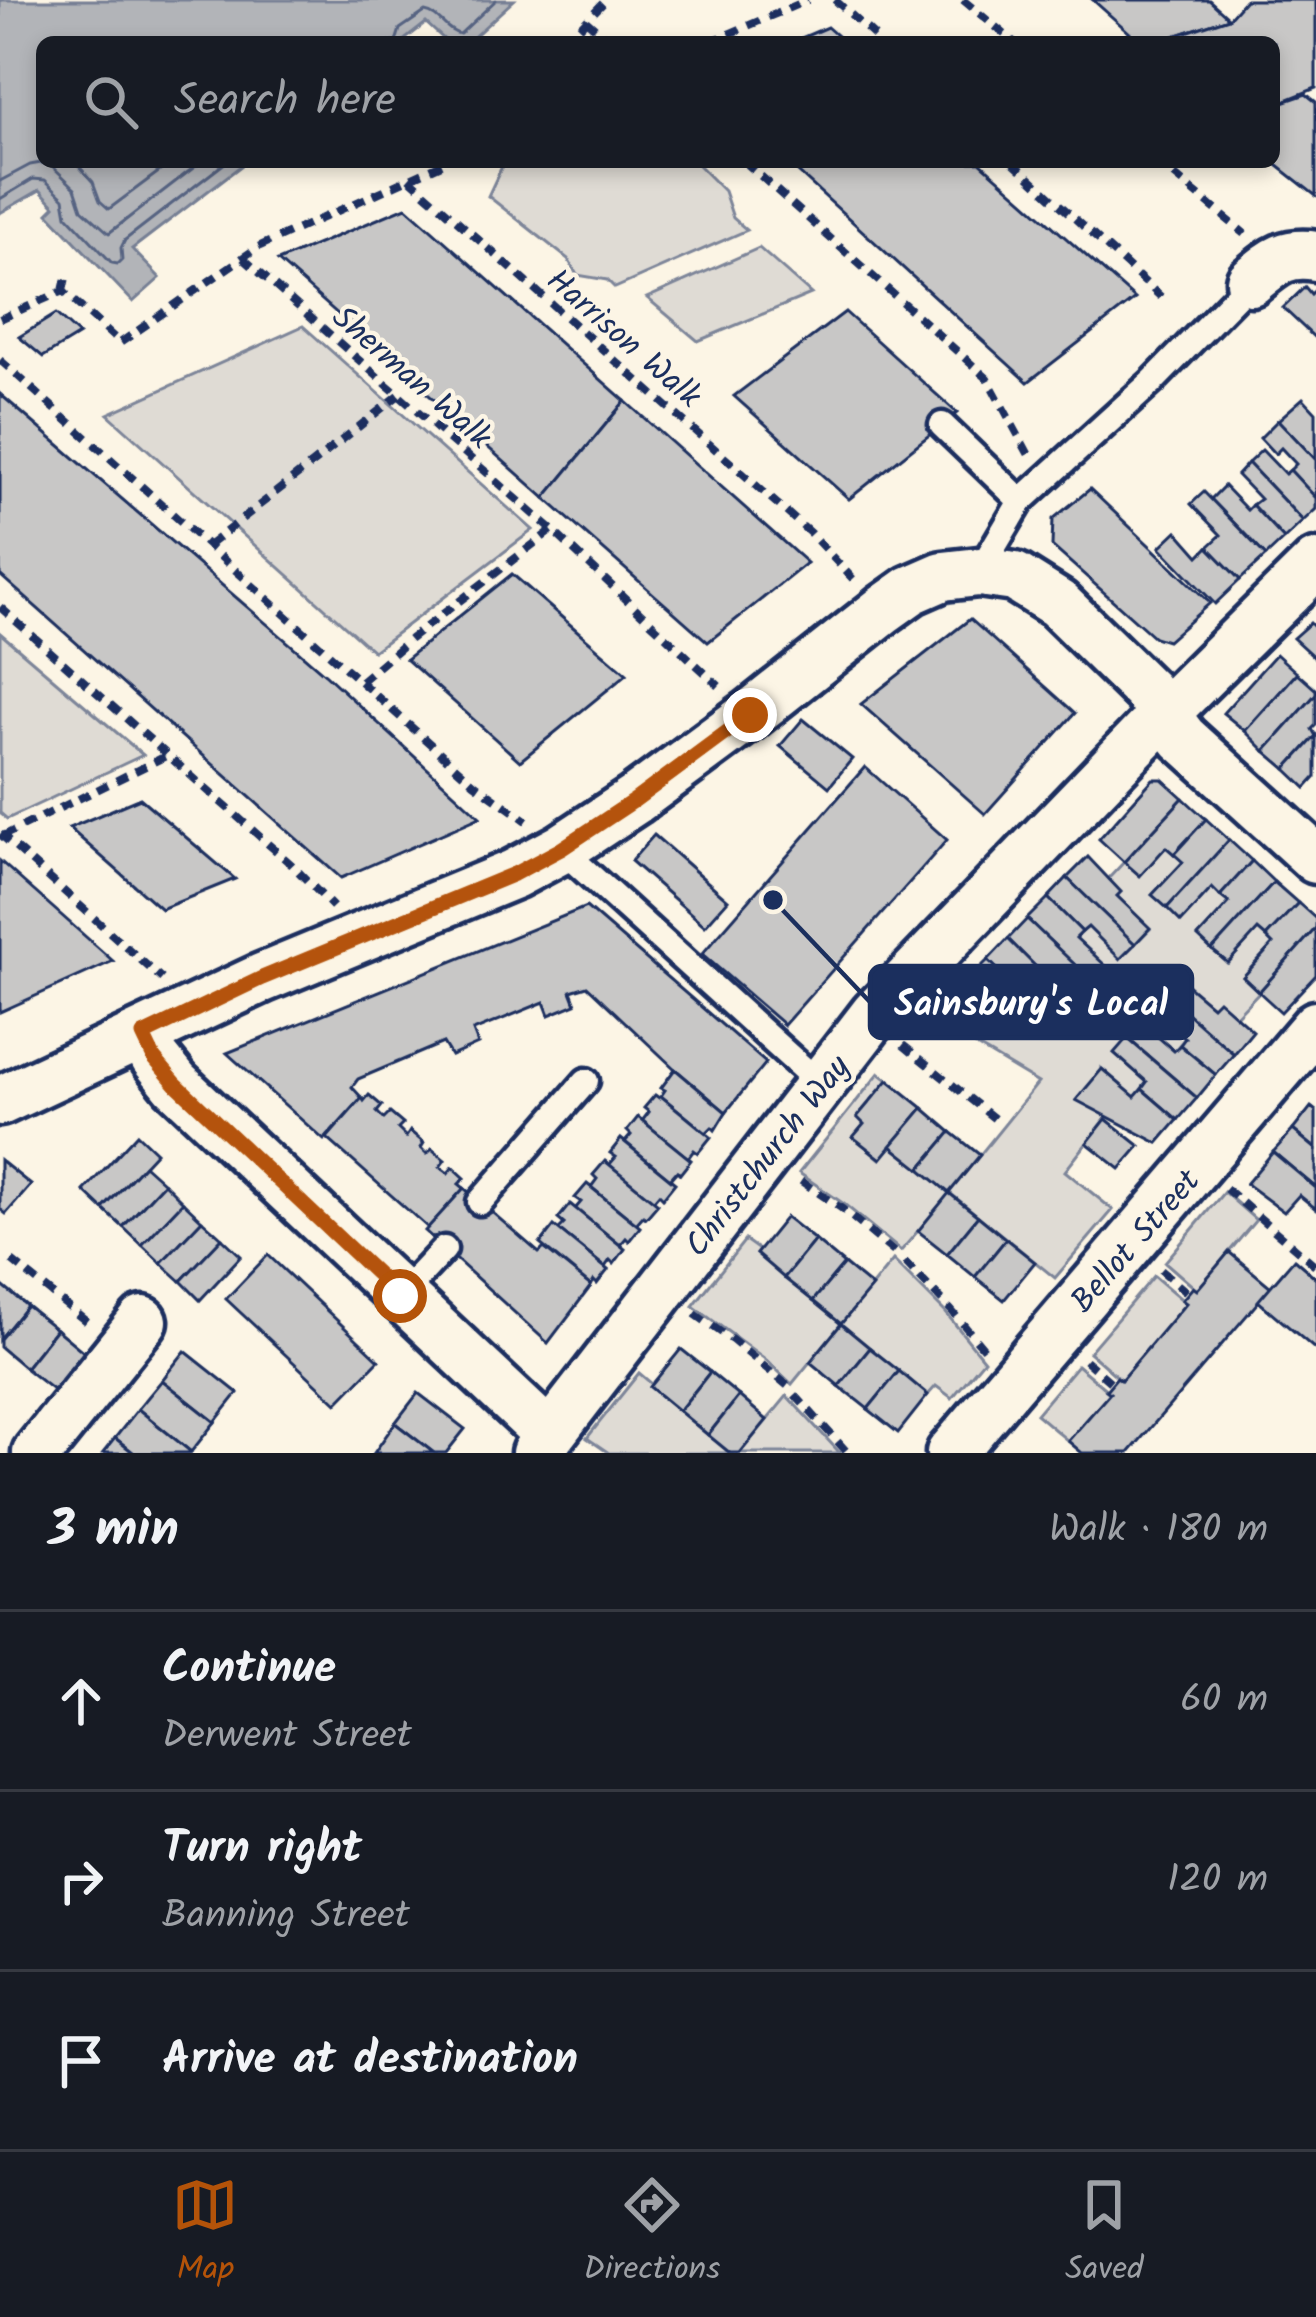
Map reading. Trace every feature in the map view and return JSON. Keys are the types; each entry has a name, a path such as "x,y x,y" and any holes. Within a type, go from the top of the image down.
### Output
{"street":[{"path":"1252,261 1298,253 1316,256"},
{"name":"Christchurch Way","path":"542,1444 875,1014 1316,563"},
{"path":"0,1101 262,978 514,874 550,840 635,800 911,590 943,577 979,572 1015,577 1058,604 1139,682 1183,738 1316,859"},
{"name":"Bellot Street","path":"951,1453 1316,1026"},
{"path":"143,1035 154,1058 176,1084 400,1296 542,1444"},
{"path":"37,1453 123,1328"}],"lane":[{"path":"979,572 1021,501 1153,381 1252,261"},
{"path":"942,425 1021,501"},
{"path":"550,840 820,1084"},
{"path":"480,1202 586,1081"},
{"path":"400,1296 444,1249"}],"path":[{"path":"571,36 606,0"},
{"path":"724,36 808,0"},
{"path":"835,0 874,36"},
{"path":"963,0 1007,36"},
{"path":"586,20 603,36"},
{"path":"63,291 120,344 258,247 432,168"},
{"path":"752,168 987,378 1033,460"},
{"path":"1019,168 1161,297"},
{"path":"1165,168 1252,261"},
{"name":"Harrison Walk","path":"409,178 810,533 857,583"},
{"name":"Sherman Walk","path":"243,258 552,530 722,689"},
{"path":"63,291 67,273"},
{"path":"0,319 63,291"},
{"path":"0,360 474,783 550,840"},
{"path":"208,545 399,395"},
{"path":"361,681 552,530"},
{"path":"0,607 292,865 334,908"},
{"path":"168,984 1,835 169,755"},
{"path":"896,1040 1000,1124"},
{"name":"Christchurch Way","path":"790,1174 895,1252"},
{"path":"1220,1184 1316,1266"},
{"path":"12,1262 123,1328"},
{"path":"905,1262 995,1363"},
{"path":"1153,1263 1191,1296"},
{"name":"Christchurch Way","path":"683,1306 788,1386"},
{"path":"1076,1353 1115,1386"},
{"path":"795,1395 848,1453"}],"shaded area":[{"path":"501,168 701,168 724,191 733,218 747,230 615,288 607,280 577,275 568,259 488,196"},
{"path":"759,248 811,294 698,341 647,298"},
{"path":"303,326 533,530 373,651 108,414"},
{"path":"0,633 143,755 7,819 0,813"},
{"path":"1166,847 1183,862 1153,895 1181,921 1212,888 1229,903 1199,936 1227,963 1258,930 1273,944 1243,977 1259,992 1236,1016 1212,1006 1178,979 1152,1010 1185,1038 1174,1051 1141,1023 1115,1053 1147,1082 1135,1097 1102,1069 1108,1116 1065,1171 1113,1210 1055,1278 950,1193 901,1251 799,1173 879,1073 888,1080 857,1117 864,1124 854,1137 880,1159 891,1146 950,1192 1038,1083 973,1044 1008,1008 1041,1039 1069,1011 1037,979 1048,967 1081,998 1109,969 1076,938 1088,927 1120,958 1150,929 1117,896 1120,892 1108,879 1124,862 1140,875"},
{"path":"1224,1192 1256,1220 1197,1290 1165,1262"},
{"path":"745,1240 841,1324 792,1384 693,1306"},
{"path":"893,1260 984,1360 952,1398 936,1386 928,1395 841,1324"},
{"path":"1154,1276 1186,1303 1121,1380 1089,1352"},
{"path":"1077,1365 1110,1393 1068,1441 1036,1414"},
{"path":"639,1373 730,1453 609,1453 587,1438"},
{"path":"787,1396 840,1453 740,1453"}],"water":[{"path":"0,0 514,0 475,36 440,36 426,23 410,36 36,36 36,168 238,168 132,249 160,278 133,302 48,213 55,206 40,190 0,213"}],"building":[{"path":"1093,0 1209,0 1229,18 1174,36 1133,36"},
{"path":"1245,0 1316,0 1316,88 1280,103 1280,36 1174,36 1229,18"},
{"path":"827,27 837,36 806,36"},
{"path":"1306,94 1316,102 1316,196 1280,168 1280,103"},
{"path":"794,168 987,168 1135,299 1028,382"},
{"path":"406,207 625,401 545,498 278,261"},
{"path":"1305,287 1311,294 1316,289 1316,339 1283,308"},
{"path":"845,312 957,413 849,499 734,396"},
{"path":"56,314 79,335 43,357 19,337"},
{"path":"0,394 325,674 480,817 341,878 0,575"},
{"path":"1303,398 1316,412 1316,460 1278,420"},
{"path":"625,401 807,563 708,642 545,498"},
{"path":"1278,420 1316,460 1316,498 1290,470 1296,464 1281,448 1275,454 1260,438"},
{"path":"1262,450 1285,474 1290,470 1316,498 1316,509 1303,521 1248,463"},
{"path":"1248,463 1303,521 1284,539 1252,505 1260,499 1237,475"},
{"path":"1224,486 1247,510 1252,505 1284,539 1266,556 1211,499"},
{"path":"1090,489 1210,603 1167,641 1154,637 1052,546 1053,519"},
{"path":"1204,492 1266,556 1240,580 1208,547 1221,535 1191,504"},
{"path":"1177,531 1199,556 1208,547 1240,580 1215,604 1160,547"},
{"path":"512,574 627,674 520,761 406,659"},
{"path":"970,619 1075,713 985,814 861,704"},
{"path":"1310,623 1316,629 1316,659 1293,638"},
{"path":"1276,654 1297,673 1245,731 1223,713"},
{"path":"1297,673 1316,694 1265,751 1245,731"},
{"path":"1316,694 1312,729 1316,736 1286,769 1265,751"},
{"path":"803,719 852,759 829,787 780,746"},
{"path":"1316,736 1316,777 1306,788 1286,769"},
{"path":"865,767 947,840 784,1025 702,954"},
{"path":"1153,779 1162,779 1183,798 1124,862 1099,839"},
{"path":"140,798 235,879 161,909 69,828"},
{"path":"1183,798 1206,819 1174,854 1166,847 1140,876 1124,862"},
{"path":"1206,819 1229,840 1167,908 1152,895 1183,862 1174,854"},
{"path":"654,835 728,900 705,926 631,861"},
{"path":"1229,840 1252,861 1220,896 1212,888 1181,922 1167,908"},
{"path":"1088,857 1121,892 1117,896 1150,928 1135,944 1067,878"},
{"path":"0,861 113,961 0,1012"},
{"path":"1252,861 1274,882 1212,950 1198,937 1229,903 1220,896"},
{"path":"1067,878 1135,944 1120,959 1088,927 1082,932 1048,898"},
{"path":"1274,882 1298,903 1266,937 1258,930 1228,963 1212,950"},
{"path":"1048,898 1082,932 1076,938 1109,969 1095,984 1027,919"},
{"path":"1298,903 1316,919 1316,928 1259,992 1243,977 1273,944 1266,937"},
{"path":"586,907 766,1063 726,1112 587,986 571,991 576,1004 549,1015 544,1002 473,1031 478,1044 451,1056 443,1043 358,1079 352,1087 362,1098 324,1140 227,1053"},
{"path":"1027,919 1095,984 1081,999 1048,967 1042,973 1008,939"},
{"path":"1316,928 1316,975 1281,1012 1259,992"},
{"path":"1008,939 1042,973 1037,979 1070,1010 1055,1025 988,960"},
{"path":"988,960 1055,1025 1041,1040 1008,1008 1001,1016 967,981"},
{"path":"1179,978 1212,1006 1218,1000 1253,1031 1234,1054 1165,994"},
{"path":"967,981 1001,1016 973,1044 929,1020"},
{"path":"1165,994 1234,1054 1216,1075 1180,1045 1185,1038 1151,1010"},
{"path":"1141,1022 1174,1051 1180,1045 1216,1075 1197,1098 1127,1038"},
{"path":"1127,1038 1197,1098 1178,1120 1142,1089 1147,1082 1114,1053"},
{"path":"675,1069 726,1112 715,1130 712,1127 706,1133 661,1096 665,1090 661,1088"},
{"path":"1102,1069 1135,1097 1142,1089 1178,1120 1158,1143 1076,1100"},
{"path":"888,1080 923,1108 881,1159 853,1137 864,1124 857,1117"},
{"path":"369,1095 382,1106 377,1112 384,1119 390,1113 403,1124 398,1129 406,1137 410,1131 424,1143 421,1148 427,1154 432,1149 445,1160 440,1167 448,1173 453,1167 465,1178 459,1184 464,1188 428,1228 327,1138"},
{"path":"655,1095 711,1137 698,1153 694,1150 688,1158 642,1121 649,1112 644,1108"},
{"path":"1311,1107 1316,1111 1316,1149 1293,1130"},
{"path":"923,1108 951,1132 920,1169 891,1146"},
{"path":"638,1117 691,1160 680,1174 677,1171 670,1179 625,1142"},
{"path":"1106,1119 1140,1146 1120,1169 1087,1143"},
{"path":"1293,1130 1316,1149 1316,1188 1273,1152"},
{"path":"951,1132 980,1155 949,1193 920,1169"},
{"path":"137,1134 156,1152 103,1209 84,1191"},
{"path":"621,1139 675,1183 663,1198 659,1194 653,1201 609,1165 616,1157 610,1153"},
{"path":"1273,1152 1316,1188 1316,1209 1299,1195 1284,1212 1246,1184"},
{"path":"0,1160 31,1185 6,1214 0,1209"},
{"path":"605,1161 658,1204 636,1224 591,1187 597,1179 593,1175"},
{"path":"144,1165 164,1183 123,1227 103,1209"},
{"path":"164,1183 183,1202 142,1245 123,1227"},
{"path":"587,1184 640,1227 629,1241 626,1238 620,1245 575,1209 581,1202 575,1198"},
{"path":"464,1188 539,1253 544,1248 591,1286 548,1343 425,1231"},
{"path":"949,1193 978,1216 947,1254 918,1231"},
{"path":"183,1202 202,1220 161,1263 142,1245"},
{"path":"570,1204 625,1249 614,1264 610,1260 605,1267 558,1230 564,1224 558,1219"},
{"path":"978,1216 1006,1239 975,1277 947,1254"},
{"path":"786,1217 815,1240 784,1278 756,1254"},
{"path":"202,1220 222,1238 181,1281 161,1263"},
{"path":"554,1226 608,1270 597,1284 594,1281 591,1286 540,1244"},
{"path":"222,1238 241,1256 200,1300 181,1281"},
{"path":"1006,1239 1035,1262 1004,1300 975,1277"},
{"path":"815,1240 844,1264 813,1301 784,1278"},
{"path":"1229,1252 1271,1287 1129,1453 1082,1453 1068,1441 1110,1393 1106,1390 1117,1377 1121,1380 1186,1303 1182,1300 1193,1287 1197,1290"},
{"path":"268,1255 379,1360 337,1403 226,1299"},
{"path":"1294,1259 1316,1278 1316,1350 1258,1301"},
{"path":"844,1264 872,1287 841,1324 813,1301"},
{"path":"0,1284 27,1306 0,1339"},
{"path":"27,1306 56,1329 25,1368 0,1347 0,1339"},
{"path":"841,1324 870,1348 839,1386 810,1362"},
{"path":"56,1329 85,1353 54,1391 25,1368"},
{"path":"870,1348 899,1371 868,1409 839,1386"},
{"path":"681,1349 710,1372 679,1411 650,1387"},
{"path":"185,1351 238,1393 215,1422 162,1380"},
{"path":"899,1371 928,1395 898,1433 868,1409"},
{"path":"710,1372 739,1396 708,1435 679,1411"},
{"path":"162,1380 215,1422 191,1452 138,1409"},
{"path":"418,1393 465,1429 446,1453 434,1453 395,1423"},
{"path":"739,1396 767,1420 740,1453 730,1453 708,1435"},
{"path":"138,1409 191,1452 134,1453 115,1438"},
{"path":"395,1423 434,1453 374,1453"},
{"path":"115,1438 134,1453 103,1453"}],"place":[{"name":"Sainsbury's Local","path":"773,900"}],"route":[{"path":"400,1296 176,1084 154,1058 143,1035 262,978 514,874 635,800 750,715"}]}
